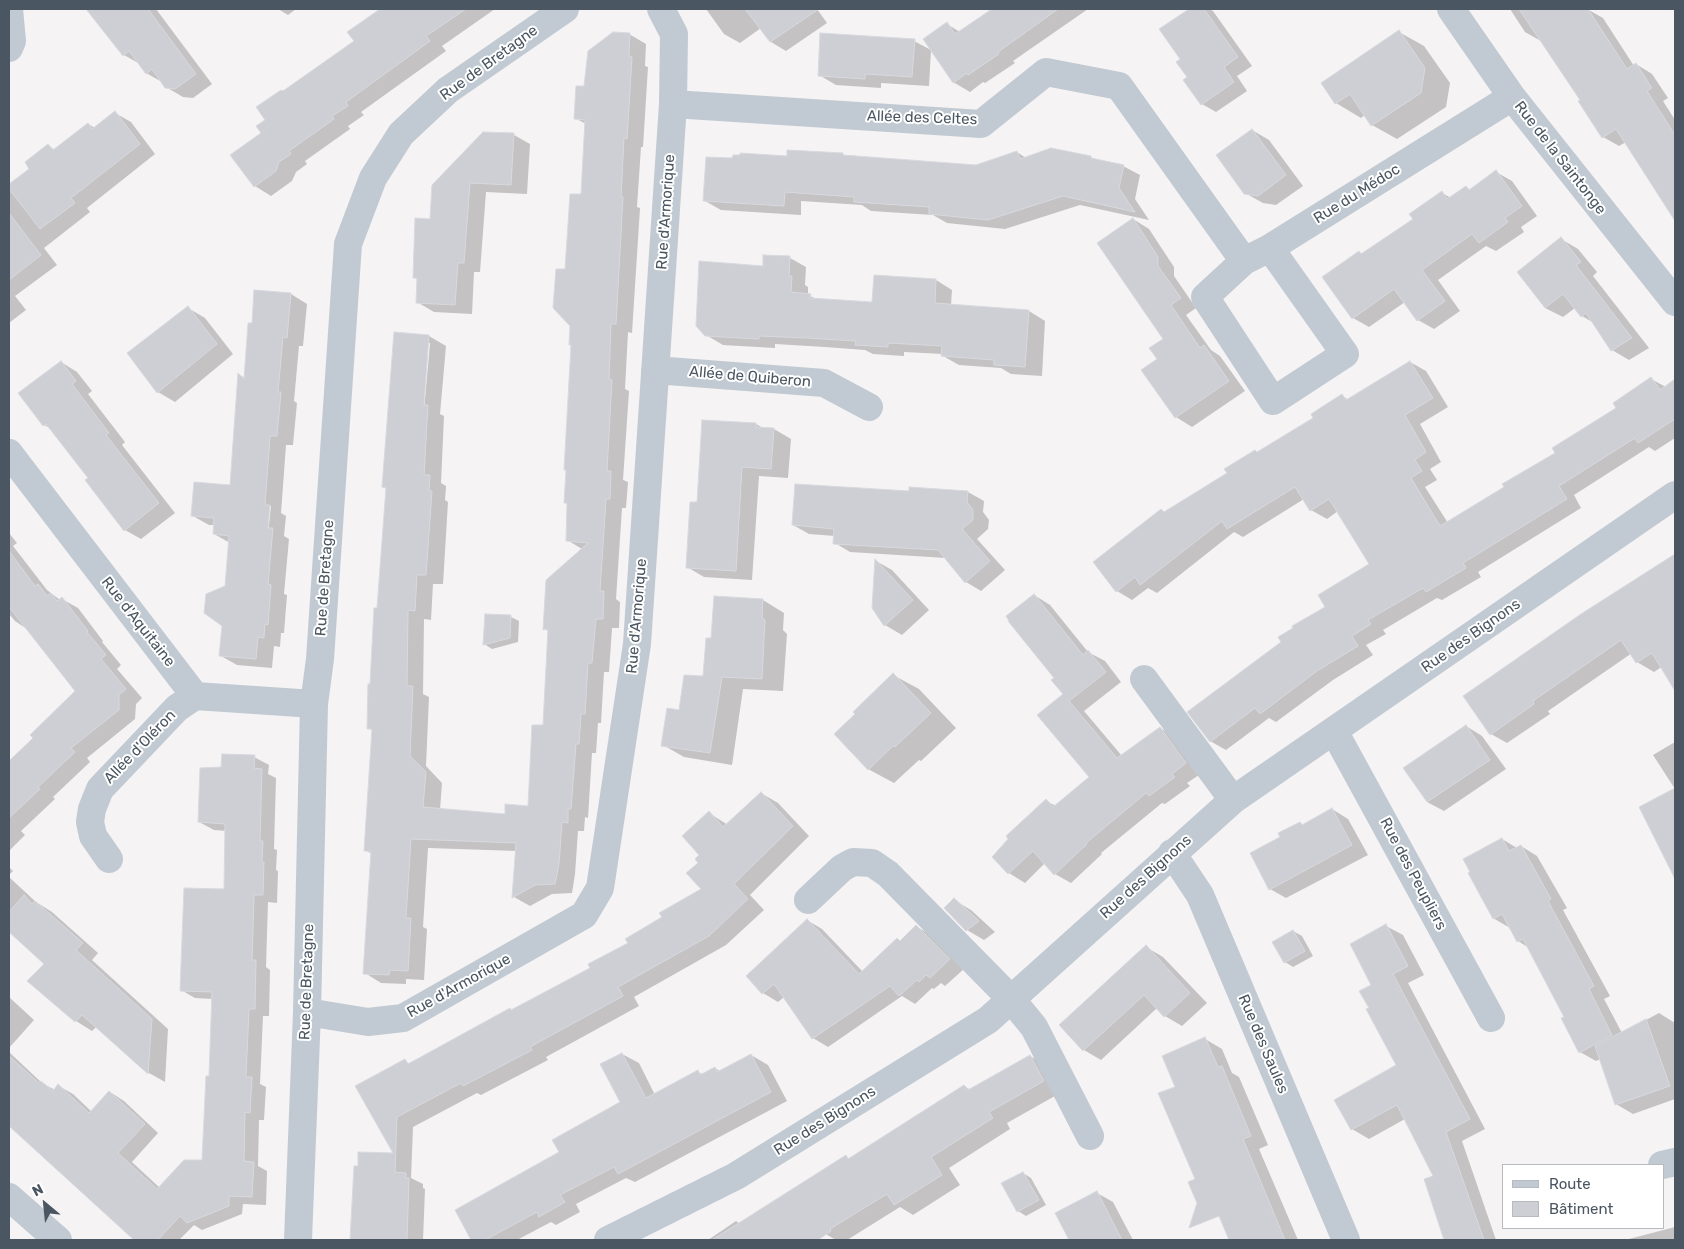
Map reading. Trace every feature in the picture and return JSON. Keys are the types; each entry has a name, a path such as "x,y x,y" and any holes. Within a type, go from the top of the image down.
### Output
{"street":[{"path":"9,9 12,41 9,48"},
{"name":"Rue de Bretagne","path":"298,1240 307,1012 314,704 321,649 348,244 373,178 401,134 448,90 565,9"},
{"name":"Rue d'Armorique","path":"307,1012 368,1022 404,1018 584,915 600,888 637,644 673,104 674,34 661,9"},
{"name":"Rue de la Saintonge","path":"1451,9 1512,97 1675,302"},
{"name":"Allée des Celtes","path":"673,104 981,124 1046,72 1119,86 1244,261"},
{"name":"Rue du Médoc","path":"1270,248 1345,354 1273,401 1205,297 1244,261 1270,248 1512,97"},
{"name":"Allée de Quiberon","path":"655,370 824,383 869,407"},
{"name":"Rue d'Aquitaine","path":"9,453 195,696"},
{"name":"Rue des Bignons","path":"608,1240 736,1176 988,1020 1233,800 1675,496"},
{"path":"1144,679 1233,800"},
{"path":"195,696 314,704"},
{"name":"Allée d'Oléron","path":"109,860 93,836 90,822 92,809 100,788 177,708 195,696"},
{"name":"Rue des Peupliers","path":"1334,731 1491,1018"},
{"name":"Rue des Saules","path":"1172,853 1200,894 1346,1240"},
{"path":"808,900 842,868 853,862 872,863 888,874 1011,999 1034,1027 1090,1136"},
{"path":"9,1197 58,1240"}],"building":[{"path":"86,9 148,9 196,74 175,89 165,88 152,69 146,74 129,51 123,56"},
{"path":"380,9 466,9 426,36 430,41 346,102 348,106 332,116 334,119 289,151 291,154 279,162 276,171 254,187 230,155 261,133 256,126 265,120 256,107 281,90 283,91 354,41 347,32"},
{"path":"745,9 819,9 770,42"},
{"path":"992,9 1058,9 998,52 999,54 953,83 923,39 947,22 955,34"},
{"path":"1189,9 1204,9 1238,57 1224,67 1234,82 1201,105 1183,80 1187,77 1176,62 1180,59 1159,29"},
{"path":"1519,9 1588,9 1627,69 1636,63 1652,88 1647,91 1675,135 1675,221 1616,129 1602,138 1578,101 1580,100"},
{"path":"1399,30 1425,68 1421,93 1371,126 1350,94 1335,104 1321,83"},
{"path":"613,32 630,33 629,56 632,57 627,139 624,138 621,197 623,197 616,324 611,324 609,379 612,380 607,471 611,471 610,499 606,499 600,591 604,591 603,619 596,619 592,663 588,663 585,714 581,714 579,744 576,744 571,809 568,809 568,823 562,822 559,864 555,884 535,885 512,898 516,843 411,839 406,918 411,918 408,971 390,970 389,975 363,974 371,851 364,851 372,729 367,729 368,684 370,684 374,608 377,608 386,488 382,487 394,332 429,335 424,405 428,405 424,475 430,475 429,491 432,491 426,575 417,575 415,611 408,610 407,686 413,686 410,756 426,772 423,807 505,814 505,804 528,806 532,725 543,725 548,628 543,630 546,580 588,543 566,541 567,503 564,503 566,470 564,470 571,345 569,345 570,326 553,308 556,269 565,269 570,194 581,194 585,120 574,119 576,86 584,86 588,51"},
{"path":"820,33 915,39 912,77 865,74 865,79 818,76"},
{"path":"115,111 140,144 71,198 75,203 40,229 9,189 9,184 29,169 25,162 48,144 53,150 88,123 92,129"},
{"path":"1252,129 1286,175 1258,196 1244,194 1216,155"},
{"path":"483,132 514,133 511,185 470,183 464,263 458,263 455,305 416,303 417,278 413,278 415,218 430,219 432,185"},
{"path":"1051,148 1124,165 1119,188 1135,212 1063,196 988,220 929,214 929,207 854,202 854,197 785,192 784,206 703,201 706,157 732,158 733,155 740,155 740,153 787,156 787,150 976,165 1017,151 1020,159"},
{"path":"1496,170 1522,206 1505,218 1508,222 1479,243 1472,234 1422,270 1445,301 1417,321 1394,289 1352,319 1322,277 1359,251 1361,254 1413,219 1409,214 1442,191 1447,199 1466,186 1469,190"},
{"path":"9,213 41,255 9,280"},
{"path":"1133,218 1158,257 1158,266 1181,298 1171,305 1200,348 1204,345 1229,381 1175,418 1141,370 1157,359 1149,348 1163,339 1097,243"},
{"path":"1561,237 1581,262 1576,265 1632,338 1611,351 1586,313 1581,317 1563,294 1545,308 1517,272"},
{"path":"763,255 790,256 789,276 792,276 791,292 811,294 810,298 872,302 874,275 936,279 935,303 1029,310 1025,367 994,365 994,360 941,356 942,346 888,343 888,347 855,345 856,341 807,338 759,336 759,339 705,336 696,326 699,261 763,266"},
{"path":"254,290 291,293 287,338 283,337 278,392 281,392 277,436 270,436 265,505 270,505 268,528 273,528 268,584 271,585 268,625 265,624 264,638 258,637 256,659 219,656 222,626 204,613 206,594 225,586 229,536 213,534 214,518 191,516 194,482 230,485 238,373 244,379 248,323 252,323"},
{"path":"188,306 217,344 157,393 127,353"},
{"path":"61,361 76,381 72,384 109,433 106,435 159,503 124,531 85,480 88,478 46,424 43,426 18,393"},
{"path":"1410,361 1433,398 1405,415 1426,452 1415,460 1422,471 1411,478 1440,526 1504,487 1502,484 1555,453 1552,448 1616,408 1613,403 1651,377 1660,390 1675,379 1675,419 1638,443 1635,438 1559,486 1567,499 1463,563 1466,568 1426,592 1423,588 1368,620 1371,624 1352,636 1358,646 1317,671 1260,714 1255,708 1210,742 1187,712 1281,642 1278,637 1293,628 1292,626 1325,607 1318,595 1369,564 1329,499 1310,511 1295,487 1227,529 1222,521 1140,585 1135,577 1116,592 1093,562 1161,509 1164,512 1227,473 1224,469 1255,450 1257,452 1313,418 1311,414 1342,394 1346,400"},
{"path":"702,420 756,423 756,427 774,428 771,469 742,467 736,571 686,568 690,502 697,502"},
{"path":"795,484 909,491 909,487 968,491 967,502 973,510 973,520 962,529 990,561 965,583 938,550 833,544 834,529 792,525"},
{"path":"9,551 35,586 38,584 47,596 51,593 57,601 62,597 106,655 101,659 126,689 119,695 119,710 71,748 75,752 9,818 9,761 33,738 30,735 75,691 9,607"},
{"path":"1675,554 1675,691 1652,653 1636,663 1621,640 1533,701 1534,704 1490,735 1463,696 1581,614"},
{"path":"875,559 913,600 884,626 872,608"},
{"path":"1034,594 1083,655 1088,650 1106,672 1069,701 1117,758 1160,727 1186,763 1172,774 1175,777 1149,796 1146,793 1086,843 1054,875 1033,851 1008,874 992,857 1008,839 1006,836 1046,799 1053,807 1089,777 1037,715 1063,694 1051,680 1054,678 1006,616"},
{"path":"714,596 763,599 762,617 765,620 762,679 722,677 710,753 661,746 667,708 679,710 684,675 703,676 706,638 711,638"},
{"path":"485,614 511,615 510,638 483,645"},
{"path":"893,673 931,713 868,770 834,734 855,714 853,712"},
{"path":"1466,725 1490,760 1427,802 1403,768"},
{"path":"222,754 255,755 254,768 262,769 260,841 263,841 263,895 254,895 252,960 256,960 255,1009 249,1009 246,1077 252,1077 250,1113 245,1112 244,1161 254,1162 252,1197 229,1196 229,1206 187,1223 180,1216 158,1240 134,1240 9,1126 9,1056 39,1083 41,1081 53,1091 58,1084 89,1113 109,1091 145,1124 118,1153 157,1189 184,1160 202,1160 206,1076 209,1076 212,992 180,991 184,888 224,889 225,824 198,822 200,768 221,767"},
{"path":"1675,788 1675,879 1639,807"},
{"path":"761,792 793,826 734,884 748,899 709,936 618,987 623,996 530,1047 532,1050 463,1086 461,1083 397,1117 395,1172 406,1173 406,1178 409,1178 407,1240 350,1240 354,1166 358,1166 358,1152 393,1153 355,1086 405,1059 408,1064 510,1008 511,1010 590,968 588,964 628,943 625,939 662,917 659,913 701,889 686,873 698,863 695,859 699,855 682,836 709,811 723,827"},
{"path":"1332,808 1352,845 1269,890 1250,853 1280,837 1278,833 1300,822 1302,825"},
{"path":"1502,838 1509,851 1521,845 1551,899 1548,901 1594,986 1589,989 1612,1035 1579,1053 1561,1018 1564,1017 1523,939 1517,942 1502,914 1493,919 1468,873 1470,872 1463,859"},
{"path":"24,895 32,904 35,901 83,943 76,950 152,1019 148,1074 82,1015 75,1022 27,981 44,964 9,932 9,912"},
{"path":"954,898 979,921 966,931 944,908"},
{"path":"807,919 859,974 897,938 900,941 916,925 950,959 930,978 926,975 919,982 917,980 899,996 890,986 812,1039 774,984 762,994 746,976"},
{"path":"1386,924 1408,966 1393,974 1470,1119 1446,1132 1484,1240 1444,1240 1424,1179 1433,1176 1397,1105 1351,1130 1334,1100 1396,1065 1366,1009 1369,1008 1359,991 1371,985 1350,944"},
{"path":"1293,930 1305,951 1284,963 1272,942"},
{"path":"1146,945 1190,993 1164,1017 1144,995 1083,1051 1059,1025"},
{"path":"1646,1019 1670,1086 1615,1105 1595,1046"},
{"path":"1205,1037 1218,1067 1222,1066 1251,1136 1243,1139 1285,1240 1229,1240 1219,1216 1189,1228 1197,1203 1188,1182 1195,1179 1158,1093 1175,1087 1162,1056"},
{"path":"622,1053 646,1098 698,1070 700,1075 715,1067 717,1072 751,1054 771,1092 618,1174 614,1167 560,1195 565,1202 539,1217 537,1212 485,1240 471,1240 455,1210 559,1152 552,1140 620,1102 600,1064"},
{"path":"1030,1055 1044,1081 989,1112 993,1118 931,1157 942,1175 894,1205 887,1194 830,1229 831,1231 818,1240 712,1240 846,1155 848,1159 964,1085 968,1090"},
{"path":"1023,1172 1039,1200 1017,1212 1001,1183"},
{"path":"1097,1191 1122,1240 1069,1240 1055,1213"}]}
